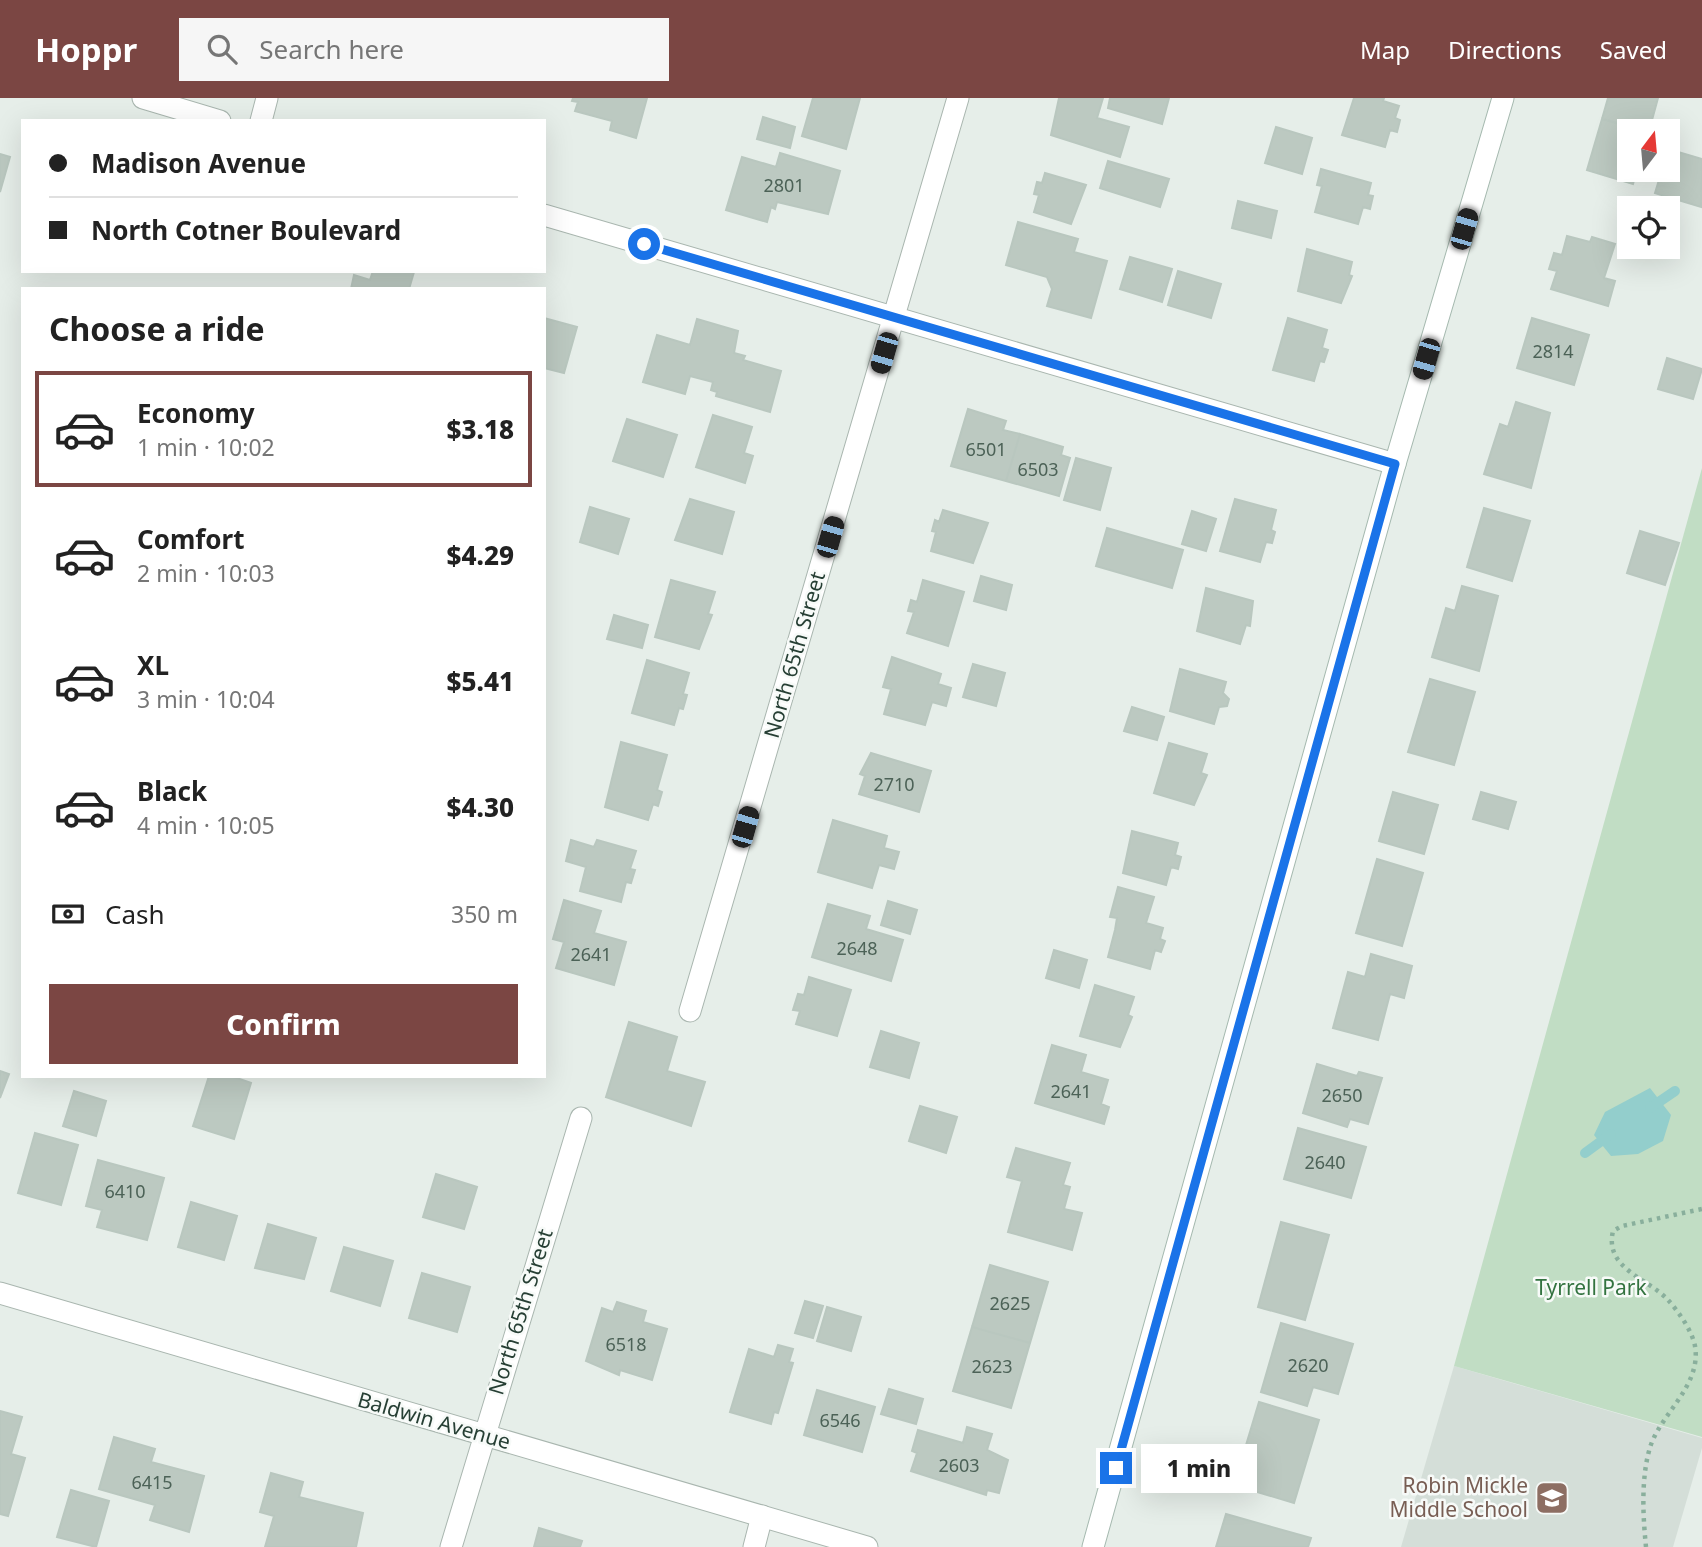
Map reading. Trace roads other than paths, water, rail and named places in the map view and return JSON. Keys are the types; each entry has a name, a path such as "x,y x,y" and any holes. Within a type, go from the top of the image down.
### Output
{"street":[{"path":"143,98 213,119"},
{"path":"262,119 267,98"},
{"name":"North 65th Street","path":"690,1011 958,98"},
{"path":"1093,1547 1395,464 1503,98"},
{"path":"546,216 1395,464"},
{"name":"North 65th Street","path":"451,1547 581,1118"},
{"name":"Baldwin Avenue","path":"0,1293 867,1547"},
{"path":"754,1547 762,1516"}],"water":[{"path":"1650,1088 1671,1115 1663,1141 1638,1154 1611,1156 1594,1135 1605,1112"}],"waterway":[{"path":"1650,1108 1675,1091"},
{"path":"1585,1153 1611,1134"}],"place":[{"name":"Robin Mickle Middle School","path":"1552,1498"}],"park label":[{"name":"Tyrrell Park","path":"1591,1288"}]}
